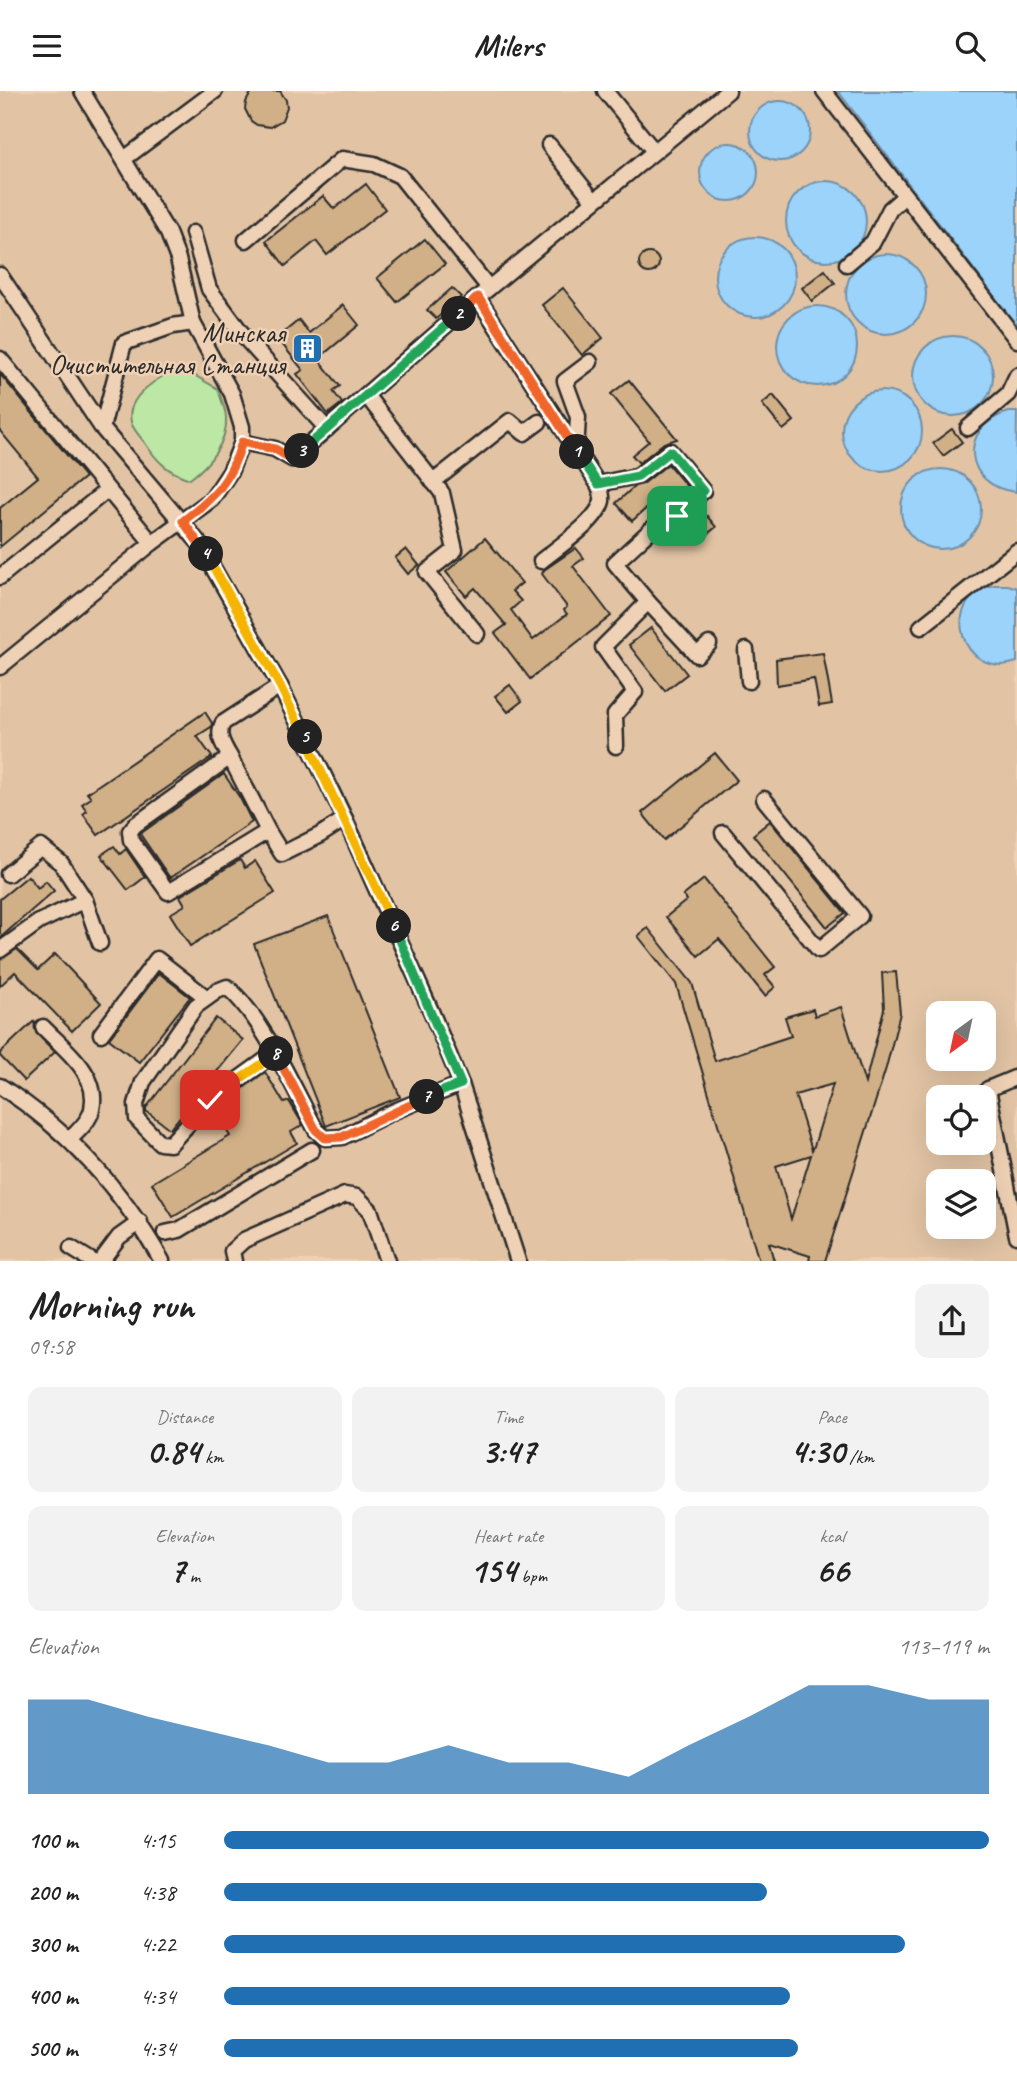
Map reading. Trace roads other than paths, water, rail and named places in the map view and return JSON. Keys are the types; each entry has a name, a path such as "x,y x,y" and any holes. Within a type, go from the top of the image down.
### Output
{"street":[{"path":"0,667 152,543 212,499 230,472 242,442 242,427 232,394 193,323 178,258 168,233 82,91"},
{"path":"124,159 215,91"},
{"path":"605,91 654,151"},
{"path":"242,442 275,449 292,459 484,293 728,91"},
{"path":"824,91 1017,340"},
{"path":"549,145 594,201"},
{"path":"246,240 342,159 373,165 400,176 484,293 602,494 602,502 584,526 541,561"},
{"path":"847,264 873,242 890,209 905,196"},
{"path":"193,233 209,289 246,339 327,429"},
{"path":"0,275 102,428 199,543 280,686 401,940 461,1084 518,1261"},
{"path":"102,428 124,343 173,326 193,323"},
{"path":"0,359 152,543"},
{"path":"576,451 578,417 565,381 590,362"},
{"path":"968,428 1008,394 1017,375"},
{"path":"366,395 442,493 455,550 427,572 477,634"},
{"path":"433,482 510,421 524,433 540,422"},
{"path":"598,484 638,476 670,451 703,491 677,516"},
{"path":"0,577 107,490"},
{"path":"653,527 615,563 696,655 709,644"},
{"path":"921,627 1015,556"},
{"path":"616,746 615,715 635,692 603,647 648,602"},
{"path":"746,650 749,681"},
{"path":"280,686 223,723 219,730 220,736 230,757 282,854 345,819"},
{"path":"230,757 135,825 130,831 131,840 168,892 268,831"},
{"path":"723,833 819,950 860,916 764,799"},
{"path":"8,874 41,847 61,863 85,900 100,943"},
{"path":"0,950 38,922 85,900"},
{"path":"101,1034 157,959 207,998"},
{"path":"275,1053 210,1100 170,1144 160,1143 137,1119 136,1104 143,1081 196,1006 216,991 227,988 241,999 275,1053 316,1130 325,1138 342,1137 391,1112 461,1084"},
{"path":"43,1027 87,1072 93,1110 69,1140"},
{"path":"1017,1077 988,1089 1017,1236"},
{"path":"0,1087 69,1140 98,1170 140,1222 162,1261"},
{"path":"165,1233 179,1230 312,1150"},
{"path":"233,1261 232,1251 244,1240 345,1195 358,1197 370,1210 387,1261"},
{"path":"102,1261 119,1237 140,1222"},
{"path":"71,1248 92,1261"}],"water":[{"path":"838,91 1017,91 1017,326"},
{"path":"774,101 786,101 805,114 810,131 808,143 797,156 786,161 774,161 755,148 750,137 750,125 763,106"},
{"path":"723,143 735,143 750,151 758,166 758,178 750,193 735,201 723,201 708,193 700,178 700,166 708,151"},
{"path":"826,181 841,184 854,193 863,206 866,221 863,236 854,249 841,258 826,261 811,258 798,249 789,236 786,221 789,206 798,193 811,184"},
{"path":"755,237 770,240 783,249 792,262 795,277 792,292 783,305 770,314 755,317 740,314 727,305 718,292 715,277 718,262 727,249 740,240"},
{"path":"886,254 901,257 914,266 923,279 926,294 923,309 914,322 901,331 886,334 871,331 858,322 849,309 846,294 849,279 858,266 871,257"},
{"path":"817,306 832,309 845,318 854,331 857,346 854,361 845,374 832,383 817,386 802,383 789,374 780,361 777,346 780,331 789,318 802,309"},
{"path":"953,336 968,339 981,348 990,361 993,376 990,391 981,404 968,413 953,416 938,413 925,404 916,391 913,376 916,361 925,348 938,339"},
{"path":"882,391 897,394 910,403 919,416 922,431 919,446 910,459 897,468 882,471 867,468 854,459 845,446 842,431 845,416 854,403 867,394"},
{"path":"1009,412 1017,412 1016,492 998,488 985,479 977,468 973,455 974,442 981,430 992,419"},
{"path":"941,469 956,472 969,481 978,494 981,509 978,524 969,537 956,546 941,549 926,546 913,537 904,524 901,509 904,494 913,481 926,472"},
{"path":"994,585 1017,588 1017,662 998,665 982,660 970,650 963,636 961,621 966,606 976,593"}],"place":[{"name":"Минская Очистительная Станция","path":"308,348"}]}
